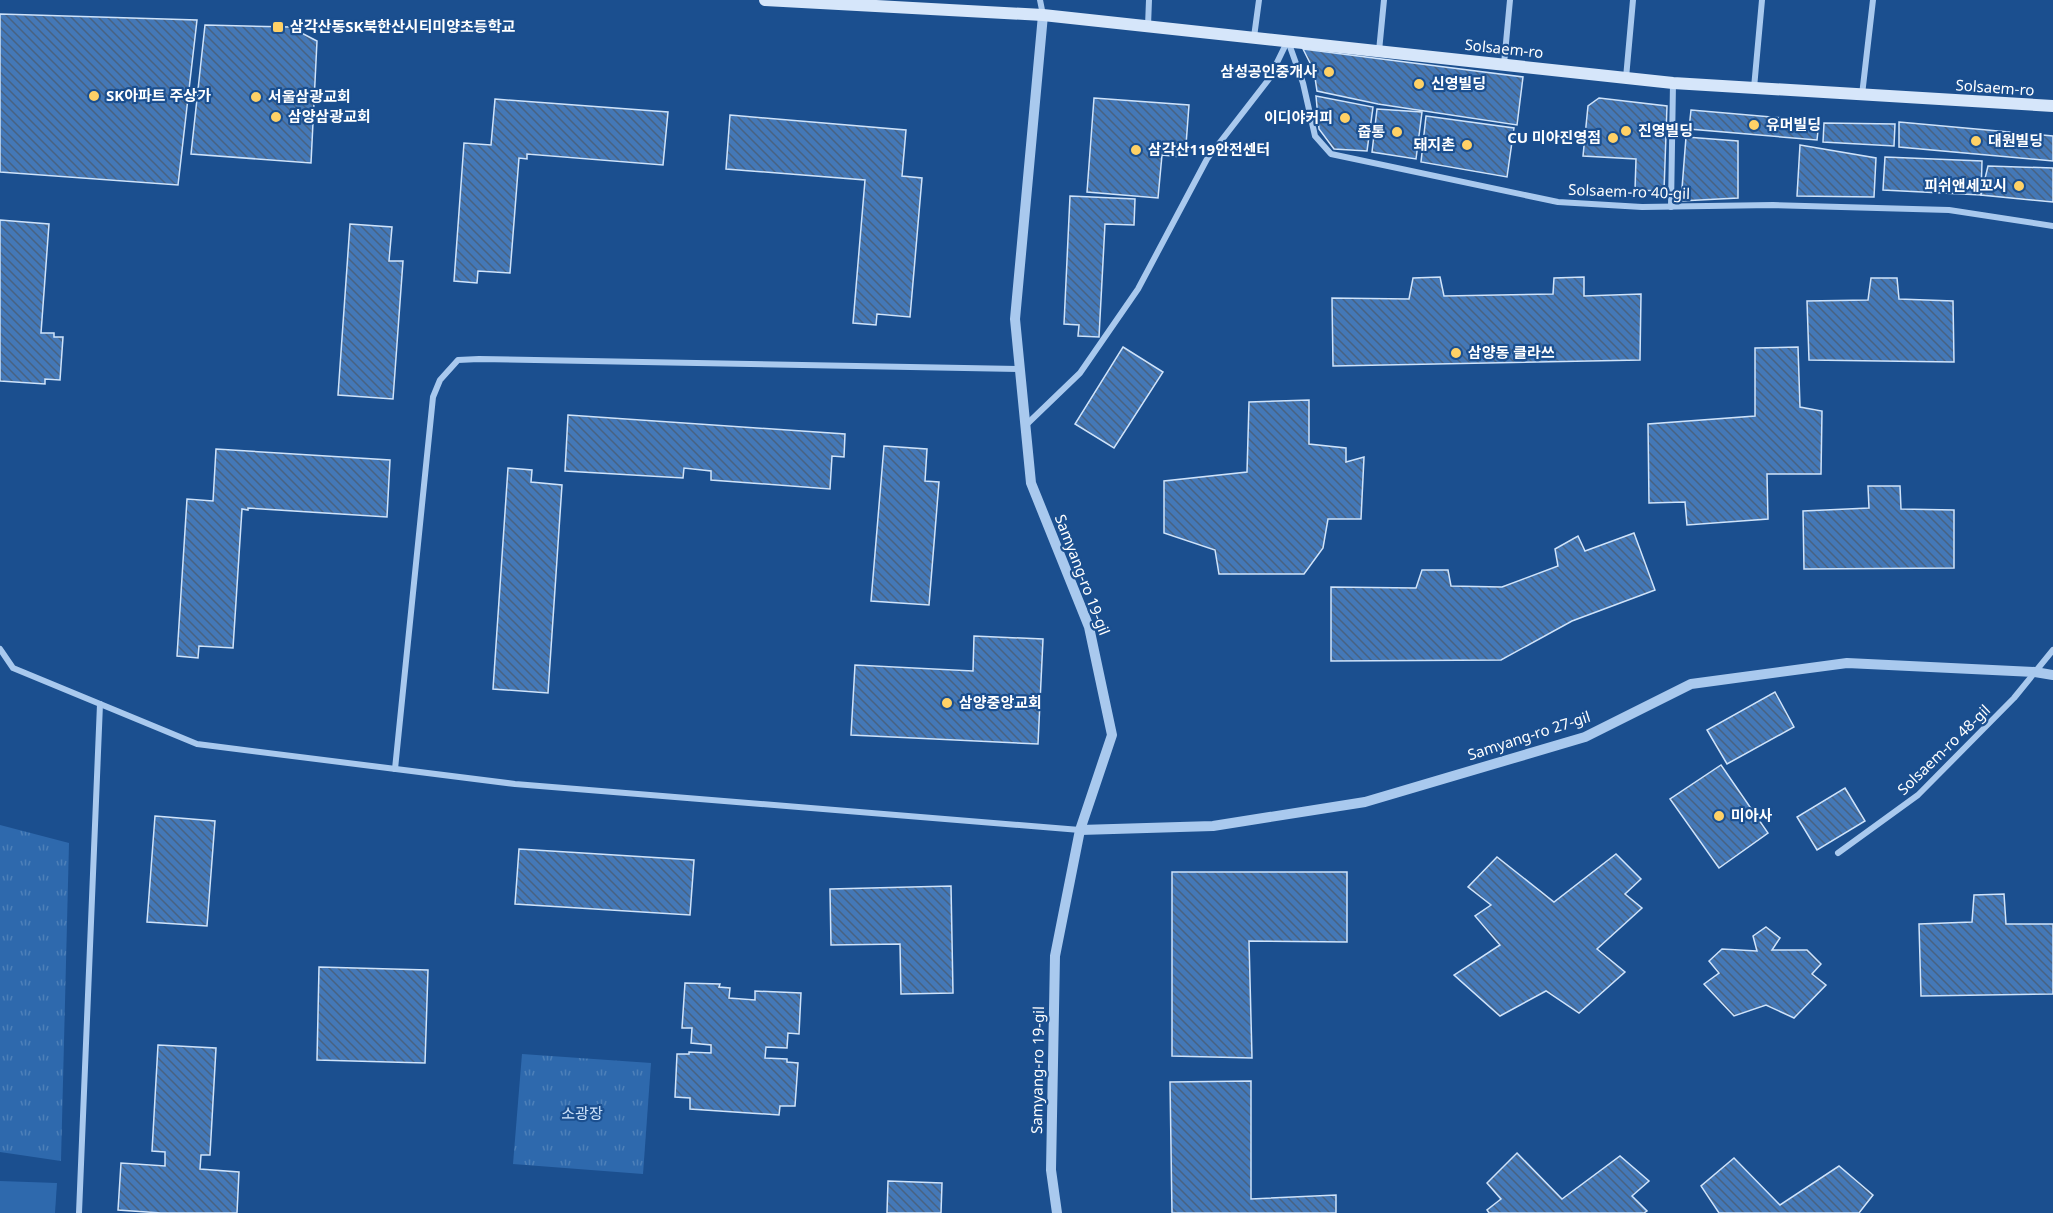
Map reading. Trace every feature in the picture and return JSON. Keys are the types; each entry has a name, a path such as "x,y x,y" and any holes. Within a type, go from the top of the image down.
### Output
{"main road":[{"name":"Solsaem-ro","path":"765,0 914,4 1043,15 1673,83 2053,106"}],"street":[{"path":"1040,0 1043,15"},
{"path":"1148,26 1149,0"},
{"path":"1254,37 1258,0"},
{"path":"1379,51 1384,0"},
{"path":"1504,64 1510,0"},
{"path":"1626,78 1633,0"},
{"path":"1754,88 1762,0"},
{"path":"1862,95 1873,0"},
{"name":"Samyang-ro 19-gil","path":"1043,15 1015,319 1025,426 1031,483 1089,627 1112,735 1080,830 1055,956 1051,1170 1057,1213"},
{"path":"1025,426 1080,373 1138,289 1207,159 1269,80 1288,41"},
{"name":"Solsaem-ro 40-gil","path":"1288,41 1304,83 1315,136 1331,154 1558,202 1642,207 1773,205 1949,210 2053,226"},
{"path":"1671,207 1673,83"},
{"path":"395,769 433,397 440,380 458,360 1020,369"},
{"path":"0,649 13,668 197,744 515,784 1080,830"},
{"name":"Solsaem-ro 48-gil","path":"1838,853 1918,795 2014,698 2053,650"},
{"name":"Samyang-ro 27-gil","path":"1080,830 1213,826 1365,802 1585,737 1691,684 1847,663 2035,672 2053,675"},
{"path":"79,1213 100,704"}],"green space":[{"path":"0,825 69,843 61,1161 0,1152"},
{"name":"소광장","path":"522,1054 651,1063 643,1174 513,1164"},
{"path":"0,1181 57,1183 55,1213 0,1213"}],"building":[{"name":"SK아파트 주상가","path":"0,14 197,20 178,185 0,172"},
{"name":"서울삼광교회","path":"205,25 290,27 317,41 311,163 191,154"},
{"name":"신영빌딩","path":"1303,49 1523,77 1517,125 1378,104 1317,91 1314,71"},
{"name":"이디야커피","path":"1316,96 1373,107 1367,151 1334,149 1319,129"},
{"name":"삼각산119안전센터","path":"1094,98 1189,105 1186,145 1182,145 1181,157 1162,155 1158,198 1087,192"},
{"name":"진영빌딩","path":"1599,98 1667,106 1664,191 1635,190 1636,159 1583,156 1588,106"},
{"path":"495,99 668,112 663,165 527,154 527,159 519,158 510,273 478,271 477,283 454,281 464,143 491,145"},
{"name":"줍통","path":"1377,109 1422,112 1416,159 1372,152"},
{"name":"유머빌딩","path":"1691,110 1819,121 1817,140 1689,129"},
{"path":"730,115 906,130 902,176 922,178 910,317 877,314 876,325 853,323 865,180 726,169"},
{"name":"돼지촌","path":"1426,116 1514,128 1507,177 1421,162"},
{"name":"대원빌딩","path":"1899,122 2053,136 2053,161 1899,147"},
{"path":"1824,123 1895,124 1894,146 1823,142"},
{"path":"1686,137 1738,141 1738,198 1681,201"},
{"path":"1800,145 1876,158 1874,197 1797,196"},
{"path":"1885,157 1982,161 1981,195 1883,190"},
{"path":"1988,166 2053,168 2053,202 1981,195"},
{"path":"1070,196 1135,199 1134,225 1105,224 1099,337 1078,336 1079,325 1064,324"},
{"path":"0,220 49,224 41,333 54,333 54,337 63,337 60,380 45,379 45,384 0,381"},
{"path":"350,224 392,227 389,261 403,261 393,399 338,395"},
{"path":"1440,277 1444,296 1553,294 1554,278 1584,277 1584,296 1641,294 1640,360 1333,366 1332,298 1409,299 1413,278"},
{"path":"1871,278 1897,278 1899,299 1953,301 1954,362 1809,360 1807,301 1868,300"},
{"path":"1123,347 1163,372 1114,448 1075,424"},
{"path":"1798,347 1800,407 1822,411 1821,474 1767,474 1768,519 1687,525 1685,502 1649,503 1648,424 1755,416 1755,348"},
{"path":"1309,400 1309,444 1346,448 1346,462 1364,457 1361,519 1328,519 1323,548 1304,574 1219,574 1215,550 1164,533 1164,481 1247,472 1249,402"},
{"path":"568,415 845,434 844,457 832,456 830,489 711,480 711,471 684,468 683,478 565,471"},
{"path":"884,446 927,449 925,481 939,482 929,605 871,601"},
{"path":"216,449 390,460 387,517 242,509 233,648 199,646 198,658 177,656 187,499 213,501"},
{"path":"508,468 532,470 531,482 562,485 548,693 493,689"},
{"path":"1868,486 1900,486 1901,509 1954,510 1954,568 1804,569 1803,511 1869,508"},
{"path":"1634,533 1655,590 1572,621 1501,660 1331,661 1331,587 1416,588 1422,570 1448,570 1451,586 1502,587 1558,566 1555,549 1578,536 1585,551"},
{"name":"삼양중앙교회","path":"974,636 1043,639 1038,744 851,735 855,665 973,671"},
{"name":"미아사","path":"1775,692 1794,727 1727,764 1707,730"},
{"name":"미아사","path":"1721,765 1768,833 1719,868 1670,799"},
{"name":"미아사","path":"1845,788 1865,821 1817,850 1797,817"},
{"path":"155,816 215,821 207,926 147,922"},
{"path":"519,849 694,860 690,915 515,904"},
{"path":"1616,854 1641,879 1625,894 1642,908 1597,949 1625,972 1579,1013 1546,991 1500,1016 1454,975 1500,945 1475,916 1491,905 1468,887 1497,857 1554,902"},
{"path":"1172,872 1347,872 1347,942 1249,941 1252,1058 1172,1056"},
{"path":"951,886 953,993 901,994 900,944 831,945 830,889"},
{"path":"2004,894 2006,924 2053,924 2053,994 1921,996 1919,924 1972,922 1974,895"},
{"path":"1766,927 1780,938 1772,950 1807,950 1821,964 1812,974 1826,985 1794,1018 1766,1005 1734,1016 1704,984 1719,973 1709,961 1722,949 1757,951 1753,936"},
{"path":"319,967 428,970 425,1063 317,1060"},
{"path":"685,983 720,984 719,987 730,988 729,998 755,1000 755,991 801,993 799,1034 788,1033 787,1048 766,1047 765,1058 787,1059 787,1062 798,1063 795,1106 780,1106 779,1115 690,1109 690,1098 675,1097 677,1054 711,1053 711,1045 691,1043 692,1028 682,1028"},
{"path":"158,1045 216,1048 210,1155 201,1155 200,1169 239,1172 237,1213 161,1213 118,1210 121,1163 165,1166 165,1152 152,1151"},
{"path":"1251,1081 1251,1199 1336,1195 1336,1213 1172,1213 1170,1082"},
{"path":"1517,1153 1562,1199 1620,1156 1649,1181 1632,1196 1647,1211 1644,1213 1489,1213 1487,1210 1501,1199 1487,1183"},
{"path":"1734,1158 1780,1205 1839,1166 1873,1195 1859,1213 1719,1213 1701,1186"},
{"path":"888,1181 942,1183 941,1213 887,1213"}],"place":[{"name":"삼각산동SK북한산시티미양초등학교","path":"278,27"},
{"name":"삼성공인중개사","path":"1329,72"},
{"name":"신영빌딩","path":"1419,84"},
{"name":"SK아파트 주상가","path":"94,96"},
{"name":"서울삼광교회","path":"256,97"},
{"name":"삼양삼광교회","path":"276,117"},
{"name":"이디야커피","path":"1345,118"},
{"name":"유머빌딩","path":"1754,125"},
{"name":"진영빌딩","path":"1626,131"},
{"name":"줍통","path":"1397,132"},
{"name":"CU 미아진영점","path":"1613,138"},
{"name":"대원빌딩","path":"1976,141"},
{"name":"돼지촌","path":"1467,145"},
{"name":"삼각산119안전센터","path":"1136,150"},
{"name":"피쉬앤세꼬시","path":"2019,186"},
{"name":"삼양동 클라쓰","path":"1456,353"},
{"name":"삼양중앙교회","path":"947,703"},
{"name":"미아사","path":"1719,816"}]}
